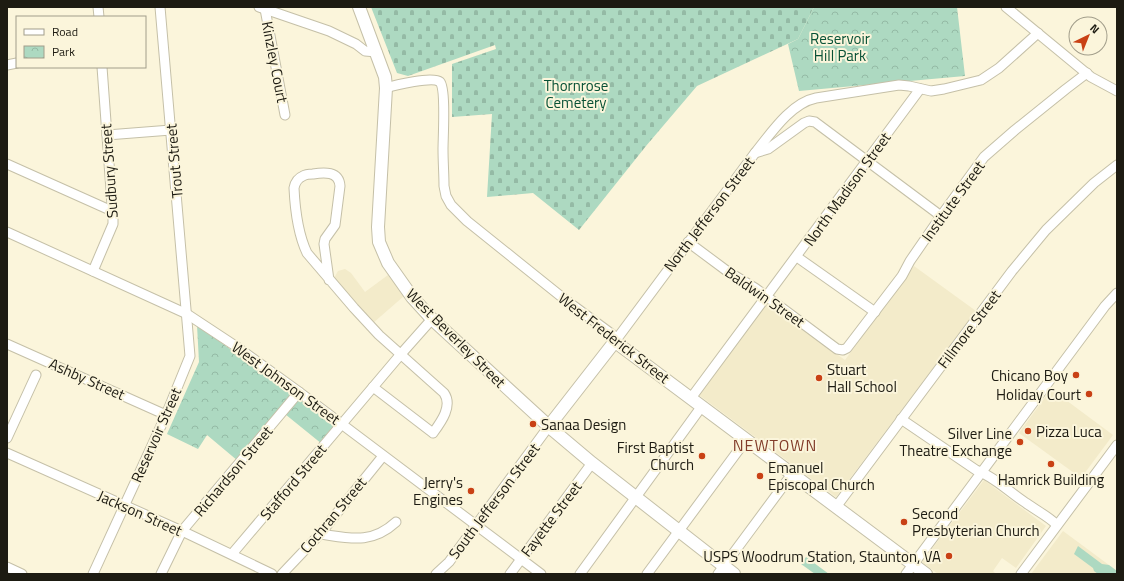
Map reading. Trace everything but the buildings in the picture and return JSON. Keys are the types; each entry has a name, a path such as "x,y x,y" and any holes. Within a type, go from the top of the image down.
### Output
{"main road":[{"name":"West Beverley Street","path":"359,7 384,72 386,88 378,219 379,242 388,263 401,283 432,319 549,426 592,463 679,531 721,570 734,574"},
{"name":"West Frederick Street","path":"616,340 618,344 836,507 910,569 926,574"},
{"name":"North Jefferson Street","path":"549,426 616,340"}],"street":[{"name":"Trout Street","path":"160,7 187,314"},
{"path":"1006,7 1087,73 1099,82 1117,91"},
{"path":"262,8 329,31 356,44 365,51 377,52"},
{"name":"Kinzley Court","path":"262,8 285,115"},
{"path":"920,89 931,91 944,89 987,78 1038,33"},
{"name":"Sudbury Street","path":"93,271 113,224 102,68"},
{"name":"Institute Street","path":"843,350 847,348 902,276 910,261 984,157 1087,73"},
{"name":"West Frederick Street","path":"386,88 394,85 432,79 440,83 442,87 444,107 444,186 446,196 451,205 467,221 613,335 616,340"},
{"name":"North Jefferson Street","path":"616,340 771,132 794,109 808,100 899,86 909,86 920,89"},
{"name":"North Madison Street","path":"692,398 920,89"},
{"path":"755,153 768,149 804,123 809,121 815,122 942,216"},
{"path":"107,136 171,130"},
{"path":"7,164 112,211"},
{"name":"Fillmore Street","path":"836,507 1012,271 1046,230 1094,183 1117,165"},
{"path":"329,280 324,244 325,239 335,225 340,183 332,174 324,172 303,175 295,183 294,196 299,229 307,253 329,280 364,319 442,390 448,403 446,411 433,433 373,387"},
{"name":"West Johnson Street","path":"7,232 187,314 237,347 299,392 541,574"},
{"name":"Baldwin Street","path":"688,242 727,271 767,297 836,349 843,350"},
{"path":"797,257 875,312"},
{"path":"910,569 1105,306 1117,293"},
{"name":"Reservoir Street","path":"93,574 166,415 190,356 187,314"},
{"name":"Stafford Street","path":"232,554 432,319"},
{"name":"Ashby Street","path":"7,344 166,415"},
{"path":"7,438 36,375"},
{"name":"Richardson Street","path":"161,574 182,531 299,392"},
{"path":"580,574 702,406"},
{"path":"901,419 976,470 987,474 1057,525"},
{"name":"South Jefferson Street","path":"436,574 447,565 549,426"},
{"path":"647,574 746,440"},
{"path":"1021,574 1117,445"},
{"name":"Jackson Street","path":"7,453 182,531 272,574"},
{"name":"Cochran Street","path":"282,574 320,534 383,456"},
{"name":"Fayette Street","path":"510,574 592,463"},
{"path":"721,570 792,474"},
{"path":"320,534 364,539 382,533 396,522"},
{"path":"7,567 22,574"}],"shaded area":[{"name":"Stuart Hall School","path":"914,266 976,311 836,497 699,395 767,303 845,360"},
{"path":"345,269 351,273 365,292 388,275 404,296 373,323 334,278 338,271"},
{"path":"1051,389 1113,435 1081,478 1019,433"},
{"path":"984,480 1046,526 1016,568 1002,558 993,571 996,574 938,574 922,562"},
{"path":"1063,531 1117,571 1117,574 1031,574"}],"green space":[{"name":"Thornrose Cemetery","path":"371,7 814,7 798,39 697,86 646,146 579,230 533,193 487,197 492,114 452,117 452,64 496,49 495,45 408,76 397,73"},
{"name":"Reservoir Hill Park","path":"814,7 957,7 965,76 799,91 788,44 798,39"},
{"path":"197,325 337,427 322,444 280,410 238,461 207,435 198,449 167,434 199,362"},
{"path":"1078,546 1102,564 1109,565 1117,571 1117,574 1098,574 1093,568 1074,554"},
{"path":"806,557 829,574 815,574 801,564"}],"place":[{"name":"Chicano Boy","path":"1076,375"},
{"name":"Stuart Hall School","path":"819,378"},
{"name":"Holiday Court","path":"1089,394"},
{"name":"Sanaa Design","path":"533,424"},
{"name":"Pizza Luca","path":"1028,431"},
{"name":"Silver Line Theatre Exchange","path":"1020,442"},
{"name":"First Baptist Church","path":"702,456"},
{"name":"Hamrick Building","path":"1051,464"},
{"name":"Emanuel Episcopal Church","path":"760,476"},
{"name":"Jerry's Engines","path":"471,491"},
{"name":"Second Presbyterian Church","path":"904,522"},
{"name":"USPS Woodrum Station, Staunton, VA","path":"949,556"}],"district":[{"name":"NEWTOWN","path":"775,445"}]}
